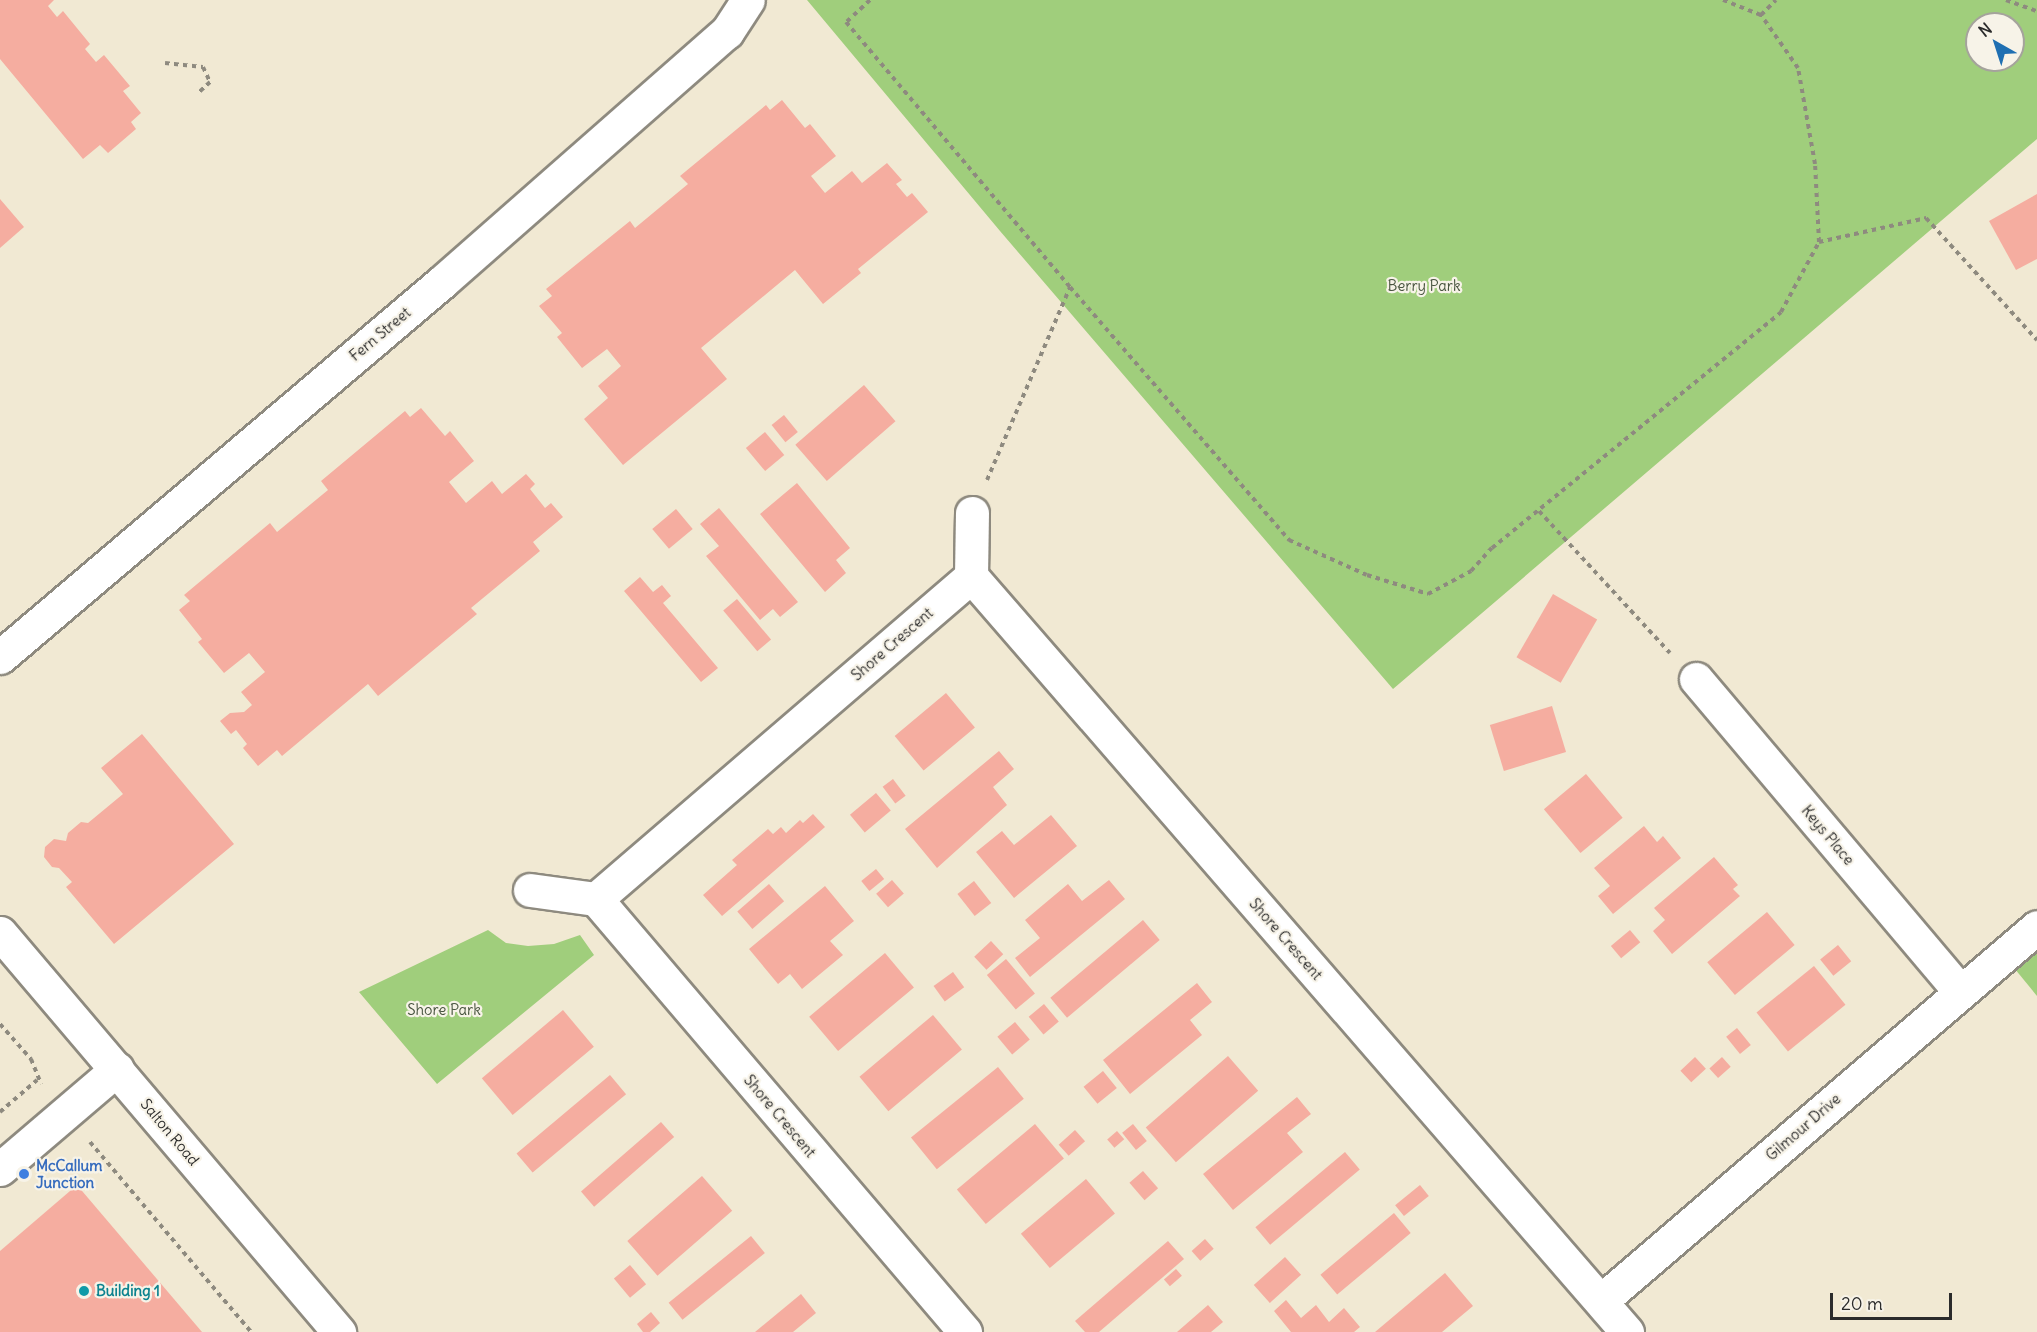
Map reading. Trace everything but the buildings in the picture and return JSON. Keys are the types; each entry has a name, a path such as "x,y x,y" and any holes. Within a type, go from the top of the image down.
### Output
{"street":[{"name":"Fern Street","path":"0,657 460,266 727,32 748,0"},
{"path":"971,576 972,513"},
{"name":"Shore Crescent","path":"965,1332 596,899 971,576 1601,1301"},
{"name":"Keys Place","path":"1696,680 1960,991"},
{"path":"530,890 596,899"},
{"name":"Gilmour Drive","path":"1601,1301 2037,927"},
{"name":"Salton Road","path":"0,933 339,1332"},
{"path":"0,1169 117,1069"},
{"path":"1601,1301 1627,1332"}],"path":[{"path":"870,0 846,21 1070,287 1289,540 1367,574 1428,594 1471,571 1492,548 1781,312 1819,242 1815,164 1798,68 1761,15 1723,0"},
{"path":"1761,15 1776,0"},
{"path":"2006,0 2037,11"},
{"path":"165,63 203,67 210,82 198,93"},
{"path":"1819,242 1926,218 2037,340"},
{"path":"972,513 1070,287"},
{"path":"1539,511 1639,622 1696,680"},
{"path":"0,1023 31,1059 37,1080 251,1332"},
{"path":"0,1112 37,1080"}],"green space":[{"name":"Berry Park","path":"807,0 2037,0 2037,139 1393,689 1000,231"},
{"name":"Shore Park","path":"488,930 506,943 528,946 554,944 580,935 594,955 437,1084 359,992"},
{"path":"2037,939 2037,996 2010,963"}],"place":[{"name":"McCallum Junction","path":"24,1174"},
{"name":"Building 1","path":"84,1291"}]}
